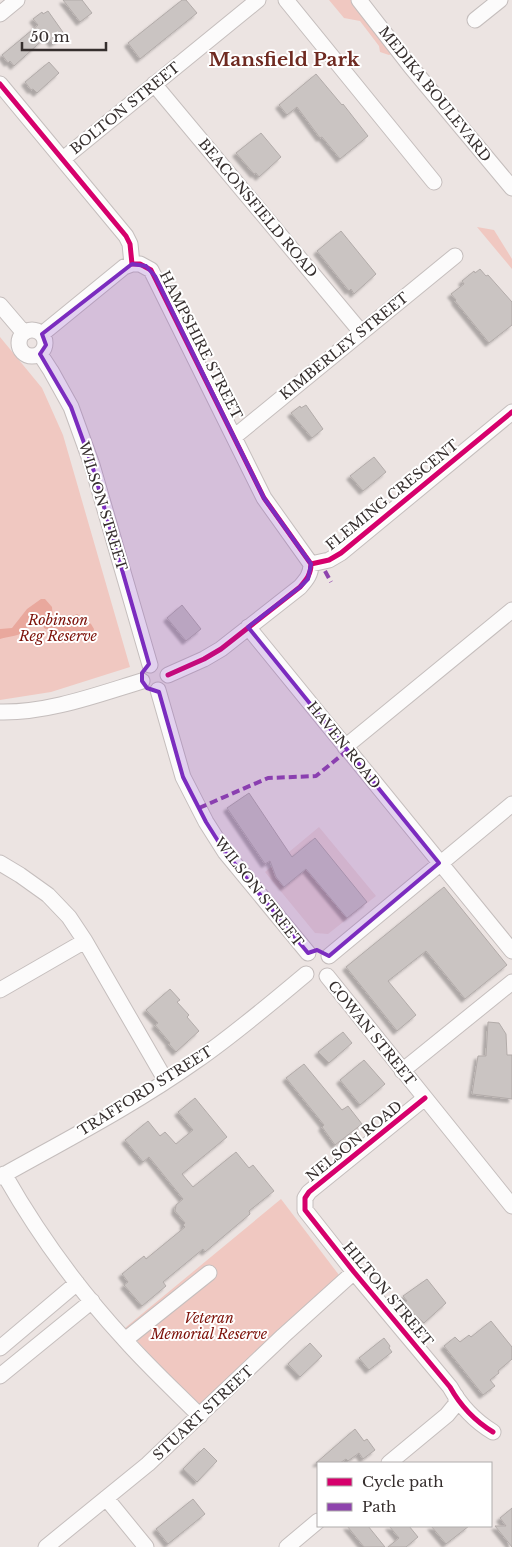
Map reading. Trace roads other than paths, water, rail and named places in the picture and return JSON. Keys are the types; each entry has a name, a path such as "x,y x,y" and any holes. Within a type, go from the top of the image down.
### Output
{"street":[{"path":"0,14 17,0"},
{"name":"BOLTON STREET","path":"63,159 258,0"},
{"path":"286,0 434,182"},
{"name":"MEDIKA BOULEVARD","path":"359,0 411,67 512,188"},
{"path":"475,20 500,0"},
{"path":"0,84 126,236 130,244 132,264 122,269 42,334"},
{"name":"BEACONSFIELD ROAD","path":"154,84 361,332"},
{"name":"KIMBERLEY STREET","path":"234,437 455,256"},
{"name":"HAMPSHIRE STREET","path":"132,264 146,266 155,276 264,498 311,564"},
{"path":"0,305 24,333"},
{"path":"31,330 42,334 46,345 40,354 31,356 21,350 19,341 24,333 31,330"},
{"name":"WILSON STREET","path":"40,354 52,371 71,407 92,465 150,665"},
{"name":"FLEMING CRESCENT","path":"311,564 330,560 341,553 512,412"},
{"path":"168,675 221,649 300,587 308,579 311,564"},
{"path":"345,747 512,610"},
{"name":"HAVEN ROAD","path":"248,627 512,951"},
{"path":"150,665 159,665 166,670 168,675 165,686 154,691 147,688 142,681 144,670 150,665"},
{"path":"0,712 30,711 59,705 142,681"},
{"name":"WILSON STREET","path":"158,690 183,777 206,822 225,852 308,953"},
{"path":"328,956 512,804"},
{"path":"0,863 48,895 69,917 86,940 166,1081"},
{"path":"0,990 86,940"},
{"path":"317,950 326,953 331,960 331,968 326,976 314,979 306,974 303,966 308,953 317,950"},
{"name":"TRAFFORD STREET","path":"2,1176 166,1081 240,1029 306,974"},
{"name":"COWAN STREET","path":"326,976 512,1206"},
{"path":"402,1071 512,982"},
{"name":"NELSON ROAD","path":"304,1205 305,1198 316,1185 425,1098"},
{"path":"2,1176 54,1254 77,1283 125,1340 200,1416"},
{"name":"HILTON STREET","path":"304,1205 310,1217 456,1396 481,1424 493,1432"},
{"name":"STUART STREET","path":"46,1547 148,1464 283,1336 354,1272"},
{"path":"125,1340 199,1290 209,1273"},
{"path":"0,1348 77,1283"},
{"path":"0,1376 92,1301"},
{"path":"390,1462 447,1415 456,1404 456,1396"},
{"path":"106,1498 146,1547"},
{"path":"287,1547 317,1522"}],"district":[{"name":"Mansfield Park","path":"284,59"}],"park label":[{"name":"Robinson Reg Reserve","path":"58,628"},
{"name":"Veteran Memorial Reserve","path":"209,1326"}]}
